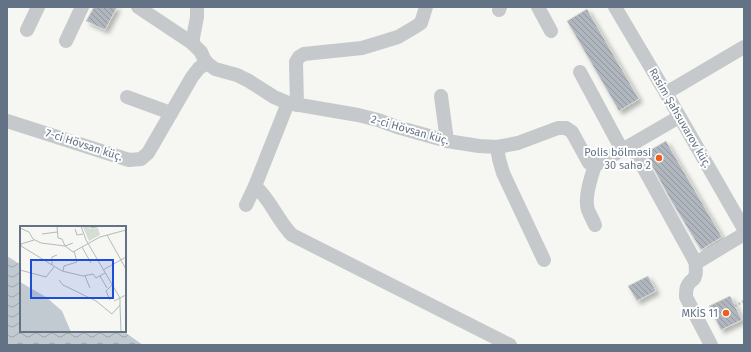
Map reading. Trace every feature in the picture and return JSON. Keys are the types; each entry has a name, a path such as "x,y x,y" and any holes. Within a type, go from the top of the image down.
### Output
{"street":[{"path":"26,30 38,7"},
{"path":"66,41 82,7"},
{"name":"2-ci Hövsan küç.","path":"138,7 192,43 201,52 207,63 215,69 249,80 274,97 292,104 365,117 447,141 479,146 497,147 518,143 558,128 566,128 572,132 589,163 595,165"},
{"path":"192,43 197,17 197,7"},
{"path":"246,205 292,104 296,62 299,57 304,54 362,48 398,37 421,22 426,7"},
{"path":"538,7 550,31"},
{"name":"Rasim Şahsuvarov küç.","path":"614,7 666,93 744,229"},
{"path":"666,93 744,47"},
{"name":"7-ci Hövsan küç.","path":"7,120 129,160 141,159 148,153 192,77 199,68 207,63"},
{"path":"580,72 696,263 696,275 695,278 688,284 686,297 711,345"},
{"path":"441,96 447,141"},
{"path":"127,97 171,113"},
{"path":"595,225 587,205 589,184 595,165 679,117"},
{"path":"497,147 503,173 544,260"},
{"path":"255,186 267,198 285,228 292,235 510,345"},
{"path":"696,263 744,234"}],"path":[{"path":"735,306 744,301"}],"water":[{"path":"7,256 20,264 20,332 124,332 143,345 7,345"}],"building":[{"path":"94,7 117,7 105,30 86,21"},
{"path":"587,9 639,99 619,111 567,21"},
{"path":"666,141 722,237 701,250 670,199 645,153"},
{"path":"648,276 656,291 637,301 628,286"},
{"path":"730,296 742,320 721,330 709,306"}],"place":[{"name":"Polis bölməsi 30 sahə 2","path":"659,158"},
{"name":"MKİS 11","path":"726,313"}]}
